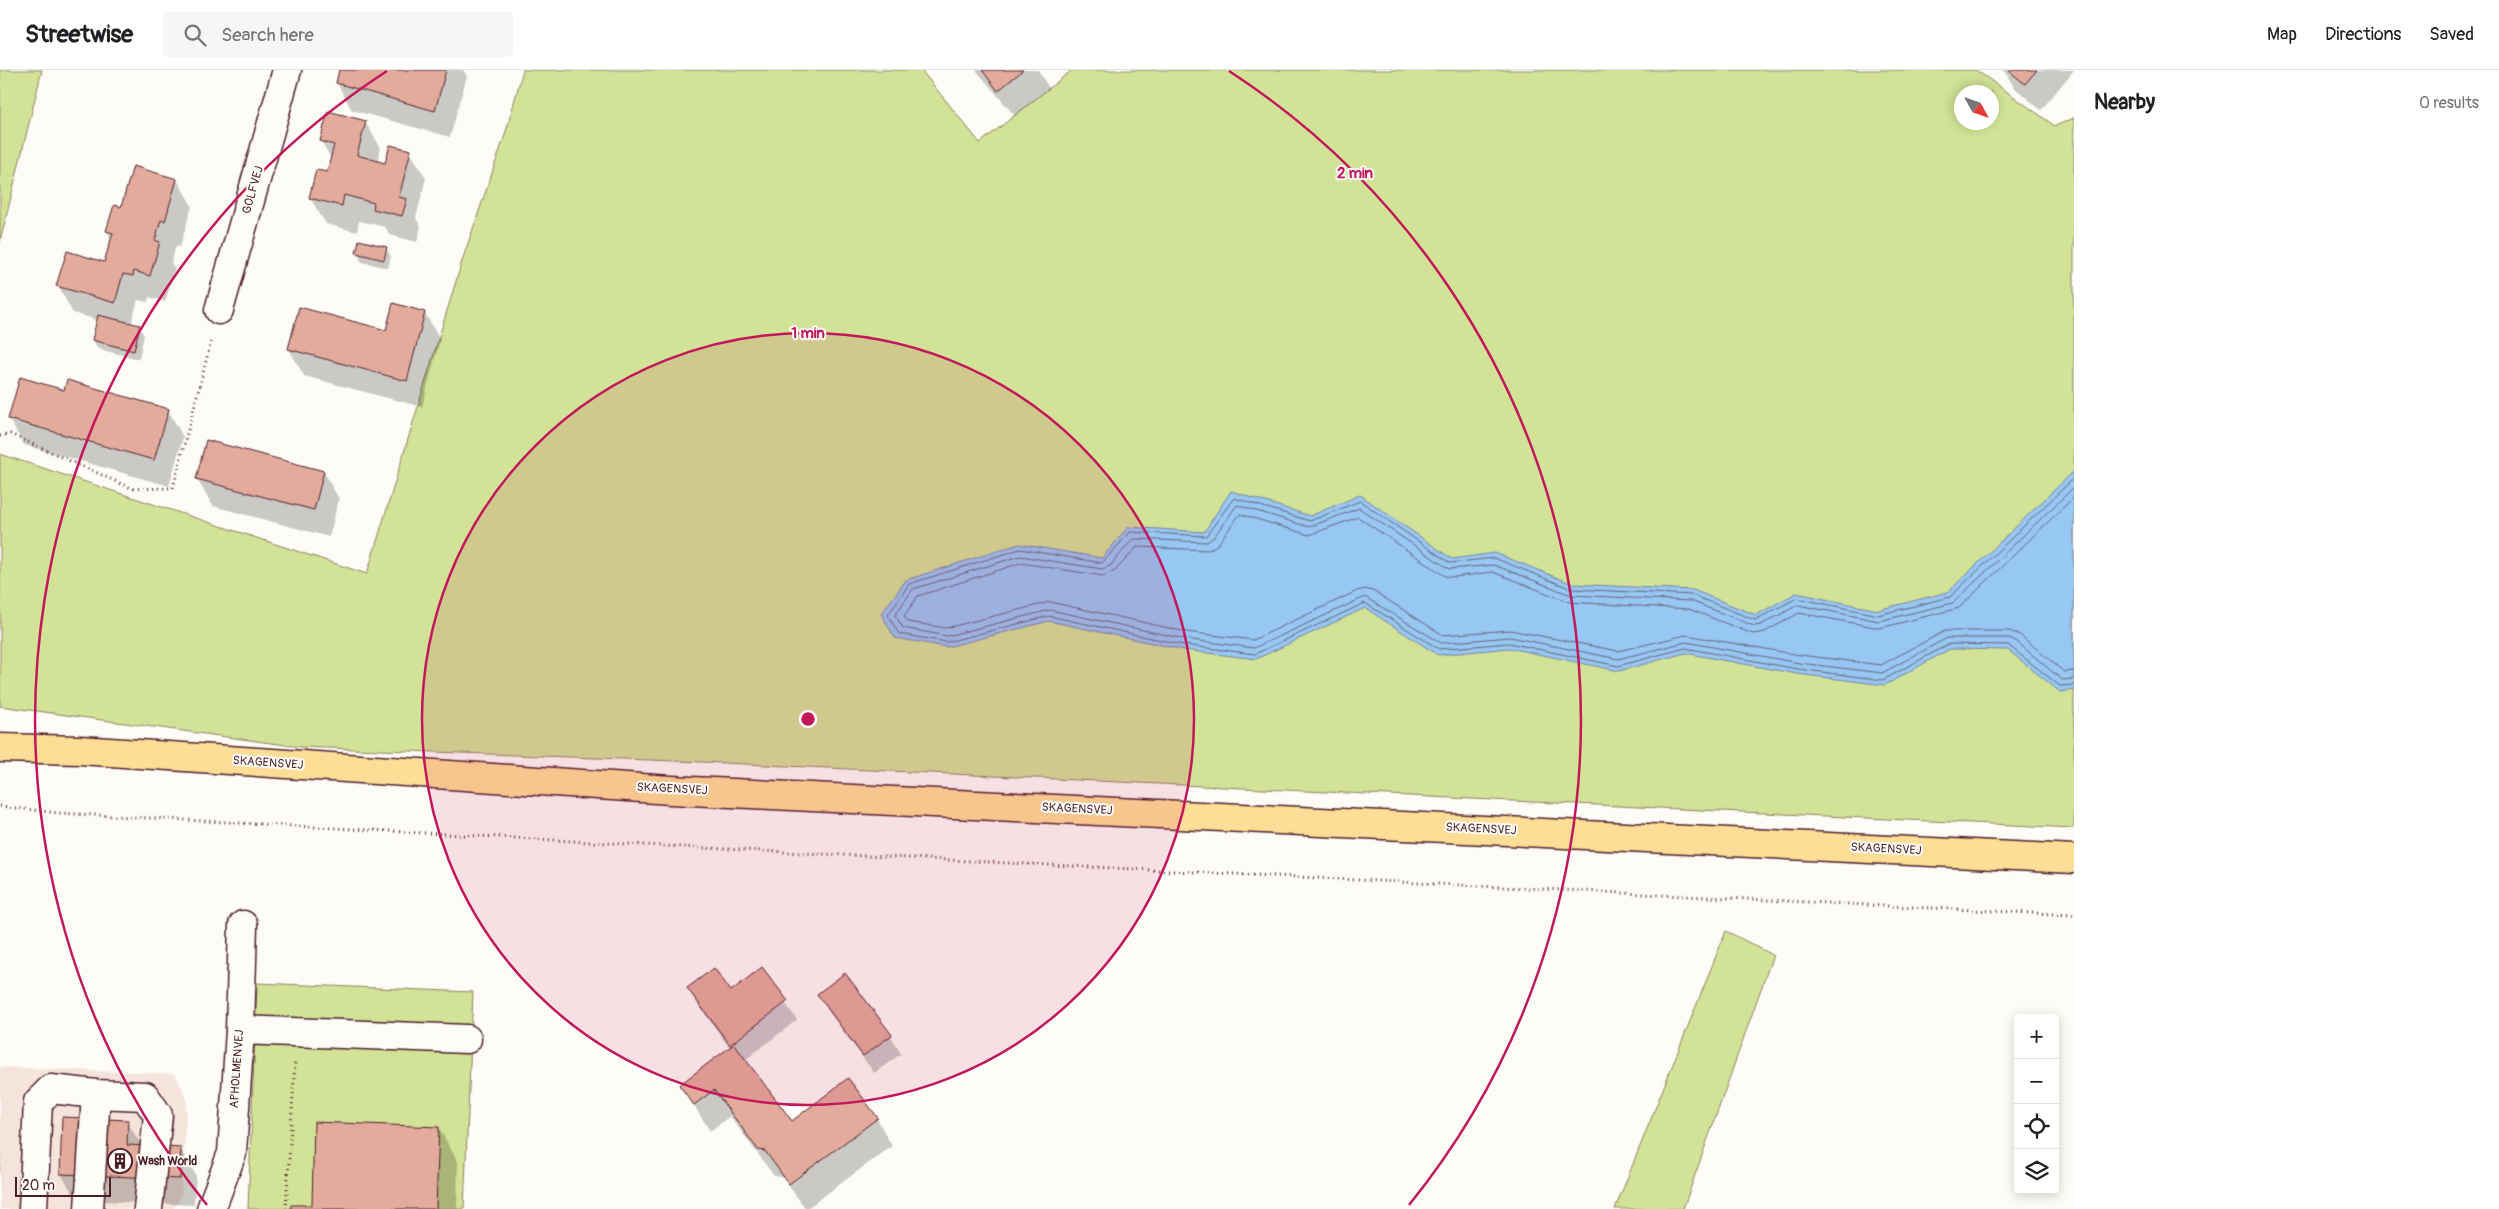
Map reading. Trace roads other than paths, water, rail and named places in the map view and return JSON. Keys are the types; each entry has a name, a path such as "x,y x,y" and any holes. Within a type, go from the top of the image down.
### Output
{"main road":[{"name":"SKAGENSVEJ","path":"0,735 80,750"},
{"name":"SKAGENSVEJ","path":"0,748 80,750 671,790 2074,859"}],"street":[{"name":"GOLFVEJ","path":"219,310 287,70"},
{"name":"APHOLMENVEJ","path":"211,1209 232,1153 240,1030 243,925"},
{"path":"240,1030 468,1039"},
{"path":"33,1209 38,1102 51,1089 96,1094 146,1096 158,1115 148,1209"},
{"path":"89,1209 96,1094"}],"water":[{"path":"2074,471 2074,690 2060,692 2008,650 1950,649 1885,685 1797,674 1685,653 1619,671 1509,648 1438,655 1365,608 1256,659 1184,650 1049,621 947,647 895,638 881,614 906,580 1019,544 1102,558 1128,527 1204,532 1231,491 1310,516 1360,495 1452,559 1495,553 1573,584 1693,590 1756,615 1796,593 1878,610 1948,592"}],"place":[{"name":"Wash World","path":"120,1161"}]}
